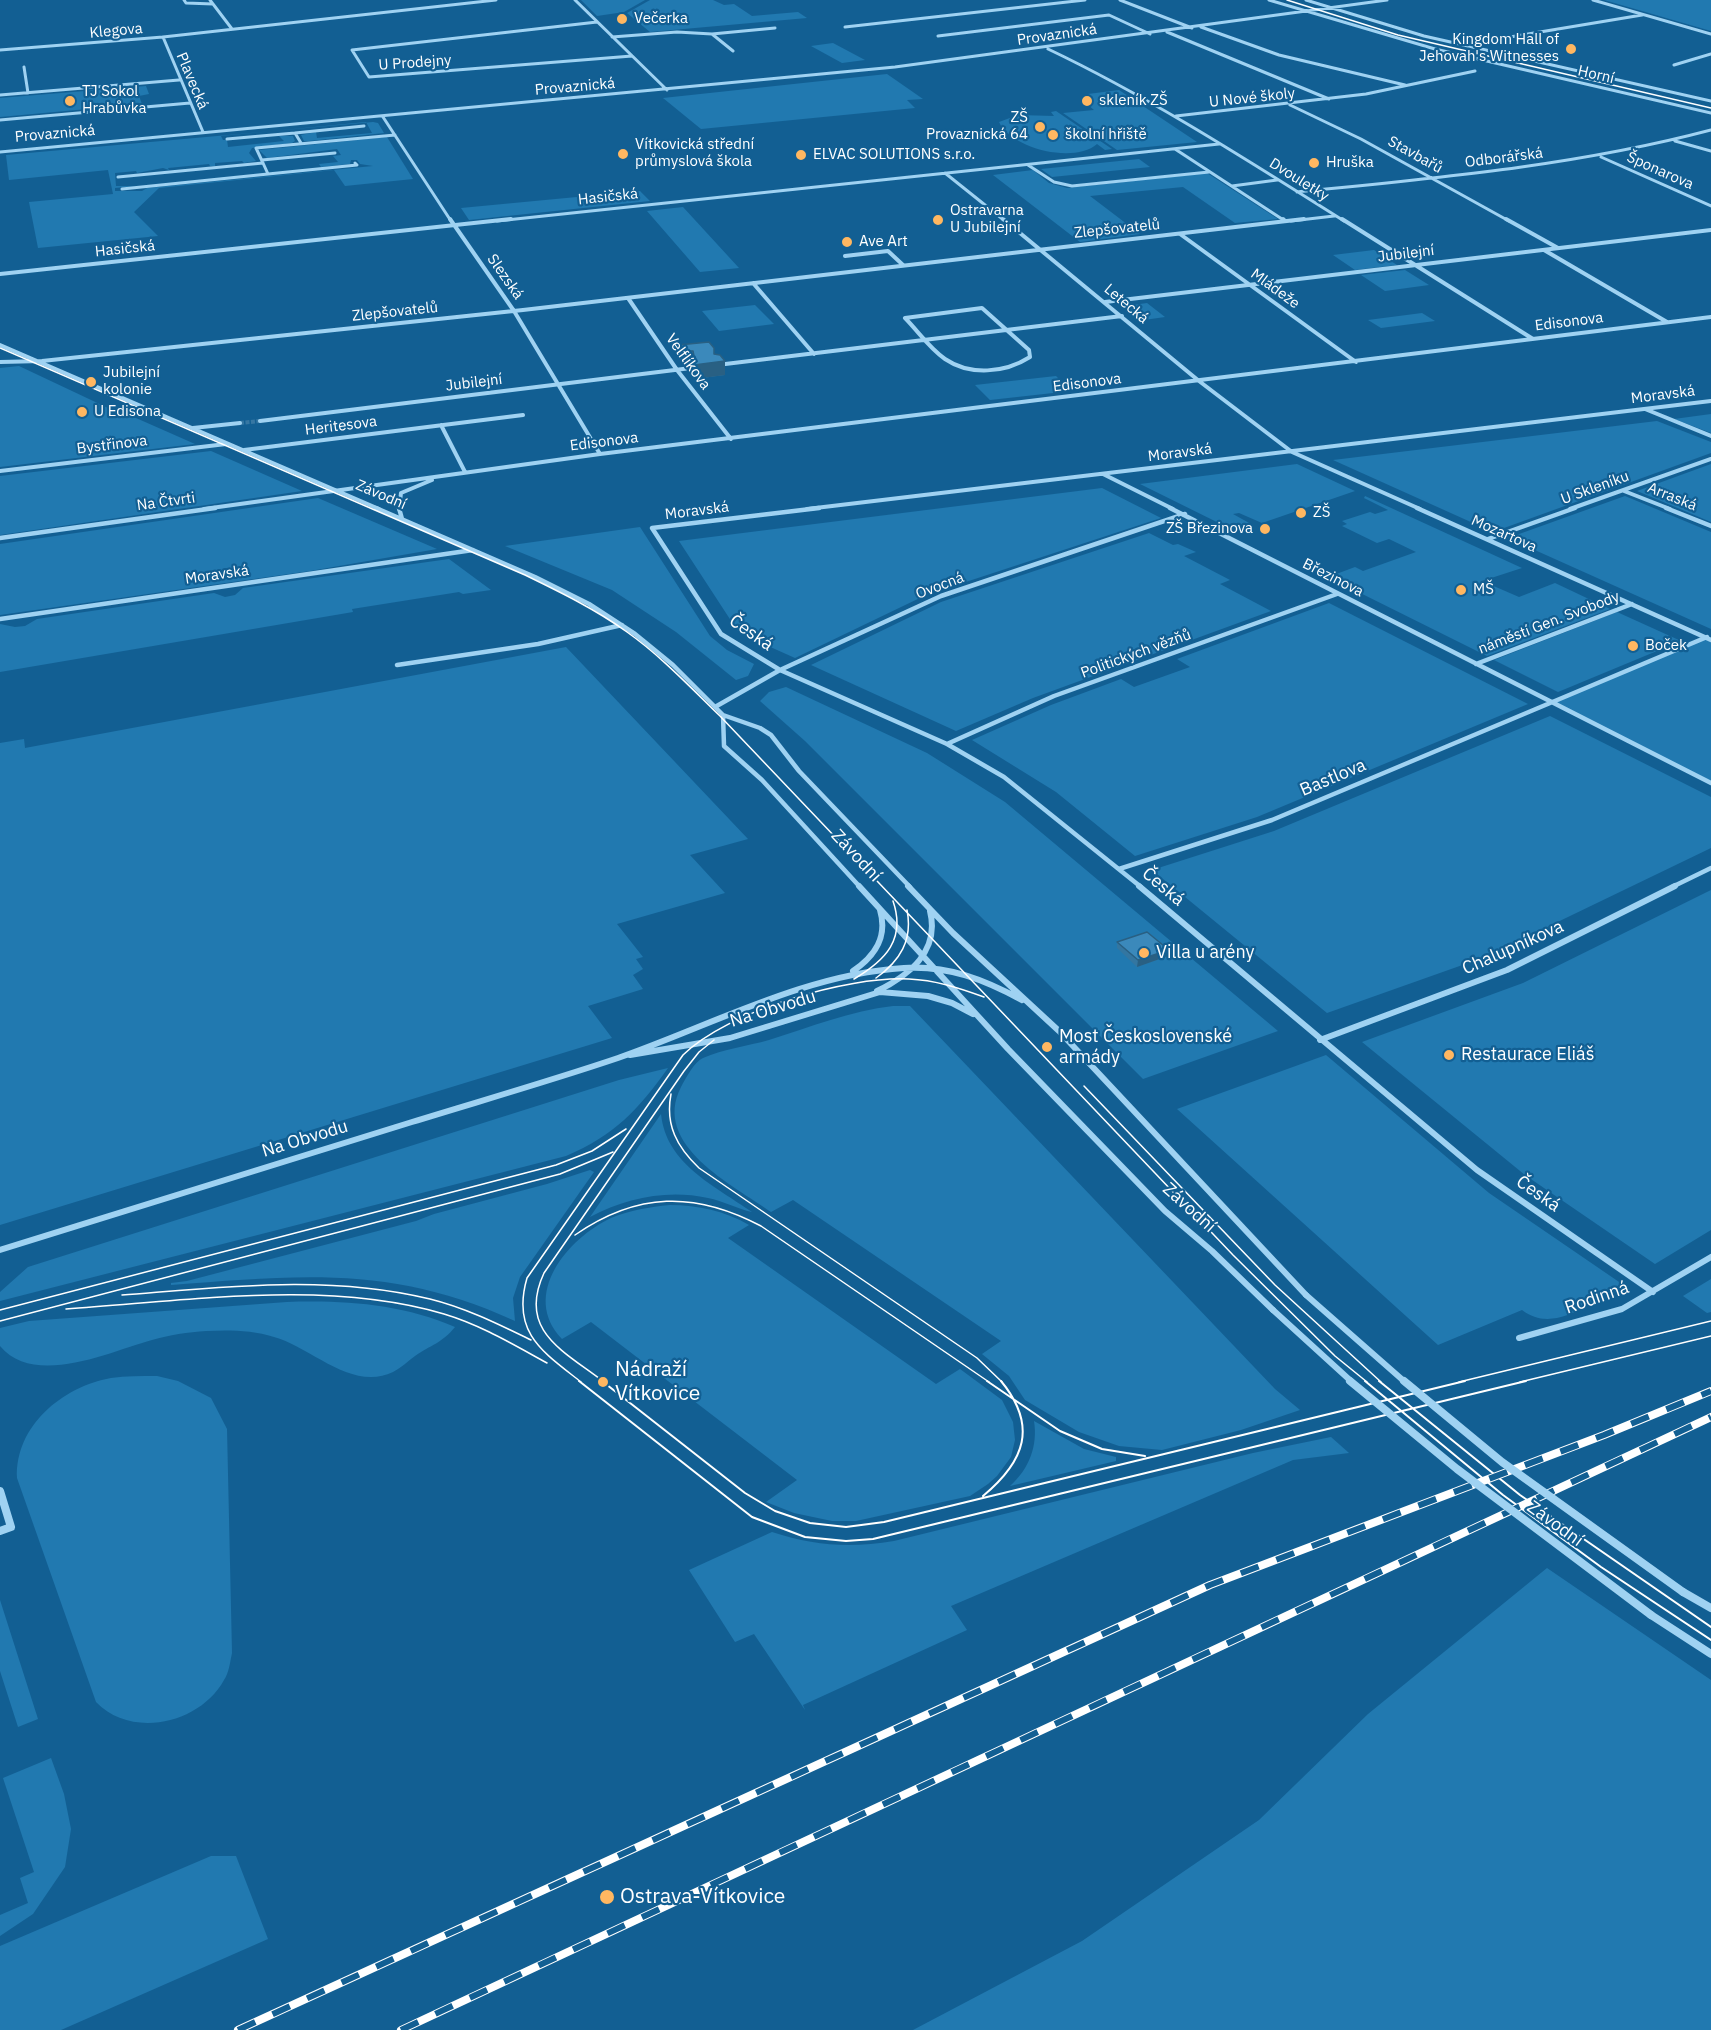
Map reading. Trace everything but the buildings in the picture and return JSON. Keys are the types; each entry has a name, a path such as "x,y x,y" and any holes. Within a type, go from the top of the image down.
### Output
{"street":[{"path":"184,0 186,3 213,4"},
{"path":"210,0 232,29"},
{"name":"Klegova","path":"0,50 163,37 496,0"},
{"path":"575,0 667,90"},
{"path":"845,27 1085,0"},
{"path":"1120,0 1193,28"},
{"name":"Horní","path":"1269,0 1435,49 1711,113"},
{"name":"Horní","path":"1306,0 1329,9 1424,36 1711,101"},
{"name":"Provaznická","path":"0,152 667,90 1047,48 1387,0"},
{"path":"1593,0 1711,34"},
{"name":"Provaznická","path":"938,36 1109,15 1150,34"},
{"path":"1504,38 1642,15"},
{"name":"U Prodejny","path":"597,22 352,50 369,77 632,56"},
{"path":"1201,27 1280,55 1408,86"},
{"path":"612,37 677,32 712,34 776,28"},
{"name":"Provaznická","path":"1166,32 1244,63"},
{"path":"712,34 734,51"},
{"name":"Plavecká","path":"163,37 179,80 203,132"},
{"name":"Dvouletky","path":"1047,48 1117,82 1176,116 1533,339"},
{"path":"1674,64 1711,54"},
{"name":"U Nové školy","path":"1244,63 1330,99"},
{"path":"24,67 28,93"},
{"name":"U Nové školy","path":"1176,116 1330,99 1408,86 1475,71"},
{"path":"0,95 179,80"},
{"path":"0,120 190,103"},
{"name":"Stavbařů","path":"1290,105 1361,139 1558,248"},
{"name":"Slezská","path":"383,117 454,226 514,311 600,454"},
{"path":"227,139 364,126"},
{"name":"Odborářská","path":"1296,193 1600,157 1711,130"},
{"path":"295,133 301,143"},
{"path":"268,174 256,148 395,135"},
{"path":"1674,140 1711,151"},
{"name":"Hasičská","path":"0,274 1219,144"},
{"path":"1175,149 1286,222"},
{"path":"118,177 335,153"},
{"name":"Šponarova","path":"1600,157 1711,206"},
{"path":"122,189 357,165 355,163"},
{"path":"1028,165 1054,182 1072,186 1209,172"},
{"name":"Letecká","path":"945,173 1042,249 1199,381 1292,452"},
{"path":"1231,186 1277,180"},
{"name":"Zlepšovatelů","path":"0,362 38,362 514,311 1334,216"},
{"name":"Jubilejní","path":"1105,302 1711,230"},
{"name":"Mládeže","path":"1180,234 1356,362"},
{"path":"1543,250 1668,322"},
{"path":"845,256 888,251 903,266"},
{"path":"753,283 814,354"},
{"name":"Velflíkova","path":"628,298 677,370 731,439"},
{"path":"982,308 1007,330 1029,350 1030,357 1023,363 997,369 959,366 945,359 905,318 982,308"},
{"path":"717,365 1122,316"},
{"name":"Edisonova","path":"334,490 600,454 1711,317"},
{"name":"Závodní","path":"0,345 474,550 553,586 622,624 661,655 723,715 760,728 771,735 798,771 925,903 1035,1008 1306,1295 1359,1344 1502,1462 1683,1592 1711,1608"},
{"name":"Jubilejní","path":"260,421 691,368"},
{"name":"Moravská","path":"652,528 1711,401"},
{"path":"1644,409 1711,436"},
{"name":"Heritesova","path":"243,450 523,415"},
{"path":"192,428 240,423"},
{"path":"441,425 465,472"},
{"name":"Bystřinova","path":"0,471 227,444"},
{"name":"Mozartova","path":"1292,452 1710,638"},
{"name":"U Skleníku","path":"1488,539 1711,459"},
{"name":"Edisonova","path":"402,519 398,505 401,493 428,481 465,472"},
{"name":"Březinova","path":"1102,474 1185,514 1337,594 1711,783"},
{"name":"Na Čtvrti","path":"0,538 334,490"},
{"name":"Arraská","path":"1624,491 1711,526"},
{"name":"Ovocná","path":"715,707 780,670 941,596 1185,514"},
{"name":"Česká","path":"652,528 721,634 780,670 947,744 1004,777 1119,870 1477,1170 1653,1292"},
{"name":"Moravská","path":"0,619 474,550"},
{"name":"Politických vězňů","path":"947,744 1054,696 1337,594"},
{"name":"náměstí Gen. Svobody","path":"1476,664 1632,603"},
{"path":"397,665 538,644 622,624"},
{"name":"Bastlova","path":"1119,870 1272,820 1710,638"},
{"name":"Závodní","path":"723,715 724,746 762,780 876,902 985,1024 1165,1211 1212,1251 1326,1362 1475,1485 1651,1615 1711,1654"},
{"name":"Chalupníkova","path":"1320,1040 1508,970 1711,868"},
{"name":"Na Obvodu","path":"845,976 867,962 879,944 883,924 876,902"},
{"name":"Na Obvodu","path":"862,997 900,979 915,967 924,955 934,925 925,903"},
{"name":"Na Obvodu","path":"0,1250 620,1056 711,1018 845,976 877,969 915,967 935,969 991,984 1035,1008"},
{"name":"Na Obvodu","path":"620,1056 730,1038 862,997 891,991 933,997 967,1010 985,1024"},
{"name":"Rodinná","path":"1519,1338 1622,1310 1711,1257"},
{"path":"0,1491 11,1527 0,1531"}],"shaded area":[{"path":"581,0 645,0 624,12 597,16"},
{"path":"650,0 713,0 724,5 734,4 752,16 798,12 807,18 650,32 627,13"},
{"path":"1604,0 1711,0 1711,31"},
{"path":"833,43 865,60 842,63 811,46"},
{"path":"887,74 923,99 907,100 915,108 701,129 663,98"},
{"name":"TJ Sokol Hrabůvka","path":"146,86 149,94 139,96 142,104 0,117 0,98"},
{"path":"1119,90 1197,142 1117,150 1063,113 1094,110 1087,104 1093,103 1086,98 1093,97 1088,94"},
{"name":"školní hřiště","path":"1056,111 1112,149 1105,150 1097,144 1087,150 1074,153 1044,151 1017,140 1006,132 999,122 1018,115 1054,116 1051,112"},
{"path":"366,122 366,123 271,131"},
{"path":"366,123 378,123 384,133 309,141 304,141 301,135 316,132 317,138 372,133"},
{"path":"271,131 221,136 223,140 227,140 228,147 284,141 279,136 293,136 295,141 252,148 249,153 256,161 168,168 169,170 163,168 137,173 136,171 115,173 116,186 137,186 115,188 115,191 142,191 147,188 373,166 351,160 350,164 321,167 319,164 338,162 333,156 341,155 337,149 267,158 259,150 387,137 413,179 345,186 334,170 159,188 134,212 158,236 38,248 29,202 113,194 108,170 9,180 6,155"},
{"path":"1139,159 1150,167 1052,177 1041,169"},
{"path":"1033,170 1049,183 1067,188 1207,173 1278,219 1235,223 1183,187 1090,196 1140,234 1080,242 993,175"},
{"path":"640,191 650,201 469,220 461,208"},
{"path":"683,207 739,268 700,272 647,211"},
{"path":"1374,250 1397,265 1355,270 1333,255"},
{"path":"1405,270 1429,285 1385,291 1361,275"},
{"path":"1147,303 1165,317 1144,320 1126,306"},
{"path":"755,305 774,324 719,331 702,311"},
{"path":"1422,313 1435,321 1381,328 1368,320"},
{"path":"19,366 125,416 136,418 195,444 0,467 0,368"},
{"path":"1056,376 1071,391 990,400 975,385"},
{"path":"1711,414 1711,433 1674,419"},
{"path":"1657,421 1711,442 1711,453 1493,532 1333,460"},
{"path":"211,451 302,491 0,535 0,476"},
{"path":"1297,464 1355,491 1262,523 1239,513 1233,514 1251,524 1235,531 1140,484"},
{"path":"1711,464 1711,522 1637,491"},
{"path":"1102,488 1161,518 926,595 795,658 739,633 679,541"},
{"path":"1365,496 1522,568 1482,581 1519,597 1555,583 1610,609 1487,656 1308,567 1311,566 1331,576 1355,567 1363,571 1416,552 1389,539 1377,543 1342,526 1347,524 1342,521 1370,512 1375,514 1388,510 1364,498"},
{"path":"1625,496 1711,532 1711,629 1508,538"},
{"path":"318,498 437,549 310,571 0,615 0,544"},
{"path":"640,527 710,636 727,650 754,664 748,676 736,680 676,632 612,590 505,546"},
{"path":"1149,533 1173,545 1178,544 1196,552 1184,556 1230,580 1220,584 1271,611 1033,698 956,731 811,665 941,602"},
{"path":"449,559 491,590 463,594 459,592 352,609 353,612 0,672 0,624 25,626 37,619 214,593 225,597 235,595 243,588"},
{"path":"1329,603 1528,704 1257,817 1135,856 1056,792 972,740 1051,705 1121,679 1134,687 1190,667 1177,659"},
{"path":"1617,612 1681,641 1558,692 1494,660"},
{"path":"1707,638 1711,640 1711,783 1554,702"},
{"path":"566,647 748,839 690,855 725,893 617,924 643,957 636,959 643,969 633,975 643,989 588,1006 612,1038 0,1225 0,743 24,739 25,748"},
{"path":"786,687 927,753 1005,802 1278,1031 1143,1079 805,741 760,701 769,692"},
{"path":"1550,716 1711,797 1711,848 1485,957 1327,1013 1152,870 1274,831"},
{"path":"1711,890 1711,1230 1655,1264 1525,1175 1362,1042 1523,983"},
{"path":"893,1006 910,1006 1275,1389 1300,1410 1241,1430 1162,1450 1119,1446 1079,1432 1025,1400 1009,1376 982,1354 1001,1341 793,1200 771,1212 718,1176 686,1145 677,1127 675,1108 681,1087 690,1071 700,1060 719,1052 769,1040 846,1016"},
{"path":"1326,1055 1489,1193 1622,1284 1573,1313 1547,1319 1534,1317 1522,1310 1438,1345 1177,1109"},
{"path":"668,1068 646,1097 624,1120 598,1139 566,1156 0,1301 0,1292 28,1267 619,1080"},
{"path":"661,1114 665,1132 672,1147 682,1160 708,1183 752,1212 708,1198 677,1194 632,1200 590,1217"},
{"path":"590,1170 594,1172 520,1277 513,1298 515,1321 471,1303 428,1290 387,1282 305,1277 171,1285 171,1283 187,1281 416,1221"},
{"path":"670,1205 711,1210 749,1225 728,1238 936,1384 960,1369 1002,1400 1013,1422 1015,1440 1011,1457 997,1476 970,1496 856,1521 832,1521 794,1513 766,1502 797,1480 591,1322 562,1339 550,1322 546,1304 548,1287 566,1253 579,1239 611,1218 640,1209"},
{"path":"1711,1279 1711,1312 1707,1313 1683,1296"},
{"path":"287,1302 351,1303 394,1308 455,1327 441,1340 393,1372 378,1377 347,1372 274,1337 240,1331 206,1331 172,1335 95,1358 53,1365 33,1364 15,1358 0,1346 0,1328 29,1321"},
{"path":"157,1376 178,1381 211,1398 227,1429 232,1653 224,1680 213,1695 199,1707 182,1716 146,1723 127,1720 111,1713 96,1702 17,1478 18,1459 24,1442 33,1426 59,1400 75,1390 111,1378"},
{"path":"1034,1421 1084,1449 1116,1457 1116,1461 1010,1486 1027,1465 1031,1456 1035,1439"},
{"path":"1331,1437 1349,1453 1293,1460 951,1606 967,1630 803,1705 805,1710 754,1634 735,1642 689,1570 772,1532 818,1543 863,1545 894,1541 1253,1453"},
{"path":"1547,1568 1711,1680 1711,2030 913,2030 1082,1941 1259,1820 1368,1714"},
{"path":"0,1600 38,1719 18,1727 0,1671"},
{"path":"51,1758 64,1794 71,1829 65,1867 33,1914 0,1936 0,1915 28,1903 20,1878 34,1872 3,1778"},
{"path":"211,1856 236,1856 268,1939 61,2030 0,2030 0,1946"}],"tunnel":[{"path":"240,423 260,421"}],"tram line":[{"path":"1287,0 1398,35 1711,108"},
{"path":"0,348 525,575 590,608 640,641 675,672 720,716 907,913"},
{"path":"854,979 875,964 890,947 897,927 893,901"},
{"path":"876,978 892,964 903,949 908,931 907,913"},
{"path":"907,913 1233,1255 1335,1356 1367,1382"},
{"path":"581,1382 543,1350 527,1327 523,1313 523,1297 527,1278 683,1055 703,1039 728,1024 758,1011 789,999 853,983 919,980 947,985 984,997"},
{"path":"604,1382 549,1338 536,1310 537,1293 544,1273 684,1071 699,1052 714,1040"},
{"path":"1084,1086 1275,1285 1381,1382"},
{"path":"671,1094 670,1116 674,1135 684,1152 699,1168 977,1358 1001,1381"},
{"path":"0,1310 556,1165 592,1151 626,1129"},
{"path":"0,1321 560,1174 613,1152"},
{"path":"575,1235 621,1211 644,1204 666,1201 689,1202 737,1215 761,1226 989,1382"},
{"path":"122,1295 276,1285 354,1287 392,1291 456,1307 531,1340"},
{"path":"66,1309 256,1295 352,1297 399,1303 444,1314 497,1336 547,1363"},
{"path":"1459,1382 1711,1321"},
{"path":"1520,1382 1711,1336"},
{"path":"579,1381 752,1517 805,1537 846,1541 873,1539 1401,1411"},
{"path":"602,1381 745,1493 775,1511 810,1523 846,1527 884,1522 1388,1400"},
{"path":"987,1381 1014,1400"},
{"path":"1001,1381 1014,1400"},
{"path":"1365,1381 1388,1400"},
{"path":"1379,1381 1399,1397"},
{"path":"1399,1397 1465,1381"},
{"path":"1413,1408 1526,1381"},
{"path":"1388,1400 1399,1397"},
{"path":"1399,1397 1413,1408"},
{"path":"983,1496 1009,1470 1022,1442 1023,1428 1014,1400"},
{"path":"1014,1400 1060,1431 1102,1449 1145,1456"},
{"path":"1388,1400 1401,1411"},
{"path":"1401,1411 1413,1408"},
{"path":"1413,1408 1520,1495 1711,1627"},
{"path":"1401,1411 1503,1495 1601,1567 1711,1640"}],"railway":[{"path":"238,2030 1210,1585 1604,1435 1711,1391"},
{"path":"401,2030 1711,1417"}],"place":[{"name":"Večerka","path":"622,19"},
{"name":"Kingdom Hall of Jehovah's Witnesses","path":"1571,49"},
{"name":"TJ Sokol Hrabůvka","path":"70,101"},
{"name":"skleník ZŠ","path":"1087,101"},
{"name":"ZŠ Provaznická 64","path":"1040,127"},
{"name":"školní hřiště","path":"1053,135"},
{"name":"Vítkovická střední průmyslová škola","path":"623,154"},
{"name":"ELVAC SOLUTIONS s.r.o.","path":"801,155"},
{"name":"Hruška","path":"1314,163"},
{"name":"Ostravarna U Jubilejní","path":"938,220"},
{"name":"Ave Art","path":"847,242"},
{"name":"Jubilejní kolonie","path":"91,382"},
{"name":"U Edisona","path":"82,412"},
{"name":"ZŠ","path":"1301,513"},
{"name":"ZŠ Březinova","path":"1265,529"},
{"name":"MŠ","path":"1461,590"},
{"name":"Boček","path":"1633,646"},
{"name":"Villa u arény","path":"1144,953"},
{"name":"Most Československé armády","path":"1047,1047"},
{"name":"Restaurace Eliáš","path":"1449,1055"},
{"name":"Nádraží Vítkovice","path":"603,1382"},
{"name":"Ostrava-Vítkovice","path":"607,1897"}]}
